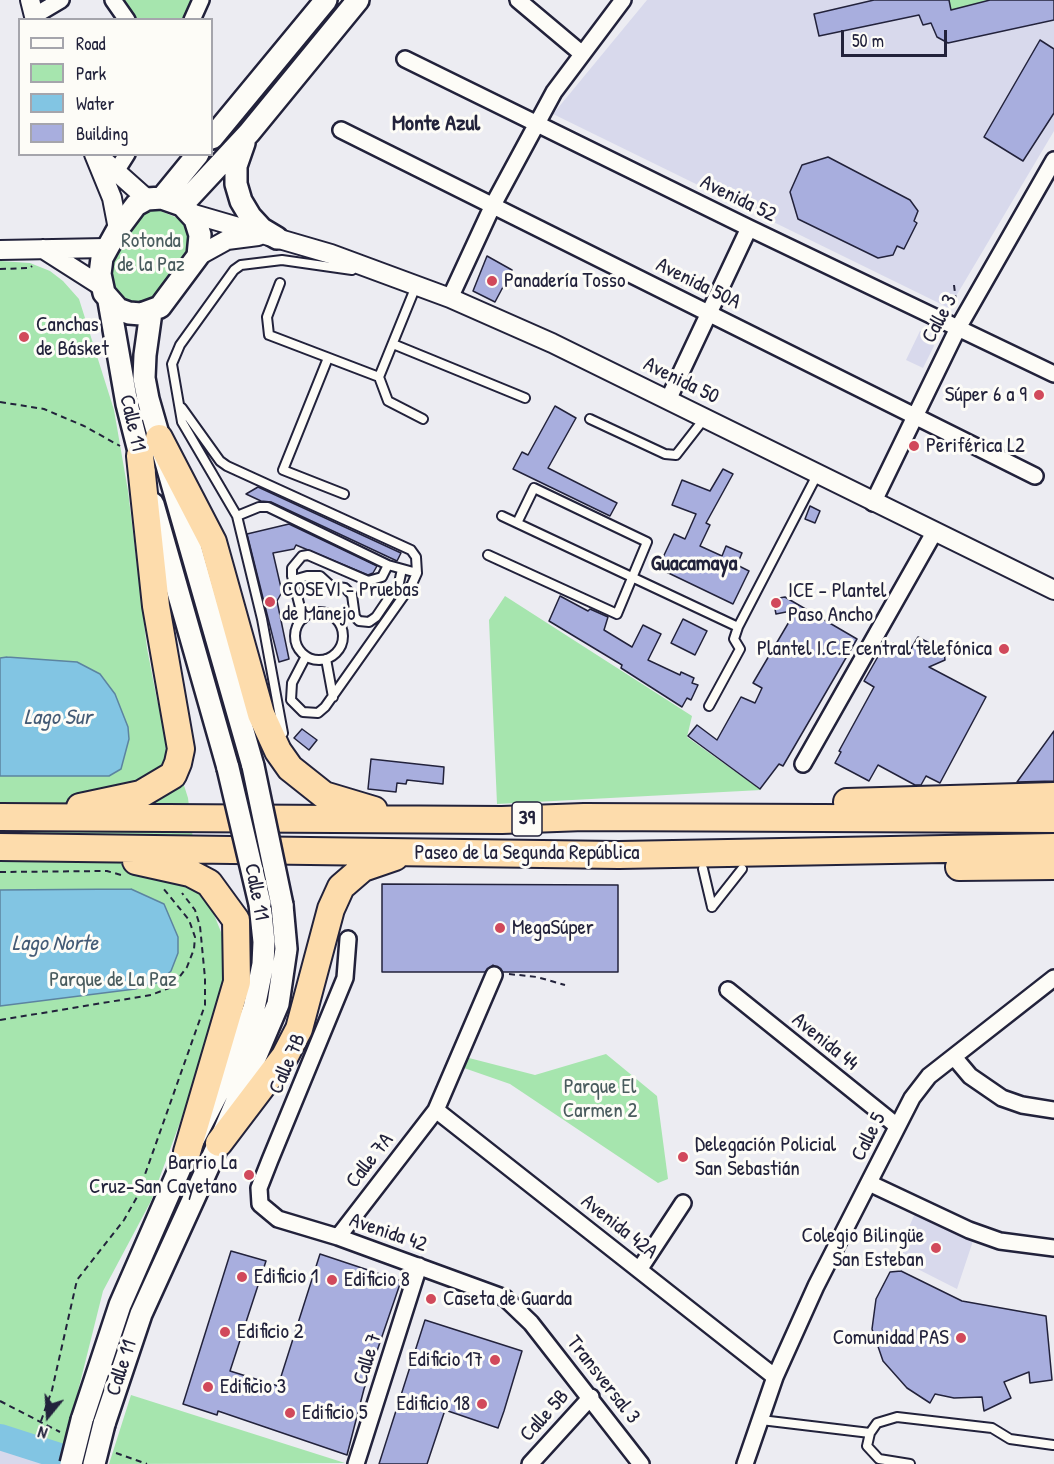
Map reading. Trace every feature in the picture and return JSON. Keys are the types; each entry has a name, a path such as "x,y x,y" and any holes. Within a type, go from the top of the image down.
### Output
{"highway":[{"path":"159,438 213,542 269,736 324,795 409,819"},
{"path":"29,818 141,794 173,775 178,763 181,749 156,606 140,456"},
{"path":"584,817 781,804 1054,796"},
{"name":"Paseo de la Segunda República","path":"0,817 502,820 584,817 1054,819"},
{"name":"Paseo de la Segunda República","path":"0,847 542,854 774,854 1054,847"},
{"path":"62,848 190,873 209,883 236,920 238,962 233,998 188,1152"},
{"path":"219,1143 268,1080 299,1029 331,909 341,887 363,868 410,852"},
{"path":"542,854 703,869 1054,866"}],"main road":[{"path":"213,137 326,0"},
{"path":"186,209 358,0"},
{"path":"249,133 238,157 236,184 241,201 250,216 262,229 277,238"},
{"path":"154,198 186,209 200,235 198,256 166,301 151,312 129,313 105,294 100,274 106,248 135,205 154,198 196,156"},
{"name":"Calle 11","path":"71,1464 82,1420 120,1305 188,1152 234,1061 254,1008 264,953 260,904 228,768 140,456 105,294"},
{"name":"Calle 11","path":"94,1464 104,1424 141,1314 219,1143 278,1004 286,949 282,905 253,766 144,378 151,312"}],"street":[{"path":"33,12 61,0"},
{"path":"113,0 126,18"},
{"path":"193,18 201,0"},
{"path":"518,0 581,53"},
{"path":"450,298 493,206 554,92 581,53 623,0"},
{"name":"Avenida 52","path":"405,59 536,125 1054,374"},
{"name":"Avenida 50A","path":"341,130 1035,476"},
{"path":"97,156 112,198 118,229"},
{"path":"98,156 115,173 154,198"},
{"path":"115,173 126,156"},
{"name":"Calle 3","path":"873,503 958,328 1054,160"},
{"name":"Avenida 50","path":"186,209 385,274 450,298 552,343 873,503 1054,590"},
{"path":"668,400 749,228"},
{"name":"Avenida 50","path":"198,256 227,240 244,237 277,238"},
{"path":"41,248 105,294"},
{"path":"0,250 106,248"},
{"path":"803,764 935,531"},
{"name":"Calle 7B","path":"260,1204 259,1188 345,978 348,939"},
{"name":"Calle 7A","path":"338,1237 436,1110 494,975"},
{"name":"Calle 5","path":"745,1464 775,1377 816,1286 912,1098 929,1076 1054,978"},
{"name":"Avenida 44","path":"728,990 897,1126"},
{"path":"954,1057 970,1076 1002,1098 1022,1106 1054,1110"},
{"name":"Avenida 42A","path":"436,1110 775,1377"},
{"path":"869,1183 969,1230 1000,1241 1054,1248"},
{"path":"639,1270 683,1203"},
{"name":"Avenida 42","path":"260,1204 278,1219 338,1237 505,1298"},
{"name":"Calle 7","path":"356,1464 419,1266"},
{"name":"Transversal 3","path":"505,1298 531,1323 641,1464"},
{"name":"Calle 5B","path":"530,1464 591,1397"}],"lane":[{"path":"287,743 280,726 262,619 237,516 188,436 182,422 172,373 175,356 234,270 241,265 282,260 385,274"},
{"path":"280,283 267,317 269,335 380,377"},
{"path":"416,285 380,377 388,401 423,419"},
{"path":"393,344 525,398"},
{"path":"328,358 283,470 344,494"},
{"path":"179,404 220,461 231,468 411,550 418,564 417,573 333,697 318,713 310,714 296,707 291,700 292,683 306,656"},
{"path":"590,419 665,454 676,455 705,418"},
{"path":"215,477 231,468"},
{"path":"709,706 740,649 734,639 738,627 817,475"},
{"path":"488,555 616,614 647,543 534,488 517,523"},
{"path":"237,516 259,507 272,508 388,565 417,573"},
{"path":"502,516 738,627"},
{"path":"303,619 292,568 302,556 308,555 368,581 382,577 388,565"},
{"path":"293,580 320,576 331,586 345,588 352,595 355,617 359,621 369,622 376,617 399,583 402,569"},
{"path":"319,612 333,616 339,622 343,630 341,646 336,653 326,659 313,659 300,651 295,637 296,629 303,619 319,612"},
{"path":"326,659 333,697"},
{"path":"703,869 711,907 742,869"},
{"path":"910,1464 879,1459 867,1446 870,1433 877,1423 897,1417 992,1428 1010,1439 1053,1445"},
{"path":"761,1420 870,1433"}],"path":[{"path":"954,285 956,307"},
{"path":"0,402 44,409 84,426 140,456"},
{"path":"0,872 107,871 127,876"},
{"path":"0,1020 151,995 172,987 187,967 194,949 195,937 189,920 160,884 168,886"},
{"path":"41,1421 52,1390 76,1280 124,1220 137,1197 205,1005 206,978 200,926 195,910 176,888"},
{"path":"494,975 514,974 565,985"}],"shaded area":[{"path":"647,0 1054,0 1054,131 949,308 553,114"},
{"path":"920,331 931,336 934,346 923,368 906,360"},
{"name":"Colegio Bilingüe San Esteban","path":"915,1213 974,1238 957,1289 896,1258"},
{"path":"0,1447 58,1464 0,1464"}],"green space":[{"path":"113,0 200,0 192,18 126,18"},
{"path":"949,0 990,0 951,10"},
{"name":"Rotonda de la Paz","path":"158,210 180,219 187,231 191,246 186,258 147,307 116,303 105,267 134,220 145,212"},
{"name":"Parque de La Paz","path":"0,261 30,263 50,271 63,281 79,299 114,410 128,491 147,648 157,700 188,798 197,872 223,937 227,995 151,1201 103,1291 64,1447 0,1426"},
{"path":"505,596 692,716 687,737 761,790 497,804 489,620"},
{"name":"Parque El Carmen 2","path":"606,1054 657,1096 668,1179 658,1183 510,1084 464,1068 469,1058 535,1075"},
{"path":"131,1395 345,1463 109,1464"}],"water":[{"name":"Lago Sur","path":"0,658 77,662 100,674 115,694 128,727 129,739 121,769 109,776 0,776"},
{"name":"Lago Norte","path":"131,889 164,904 178,937 178,953 171,971 159,982 135,989 0,1006 0,890"}],"building":[{"path":"874,0 949,0 951,10 990,0 1054,0 1054,20 948,43 937,37 931,23 923,25 919,15 819,36 814,14"},
{"path":"1040,40 1054,49 1054,113 1023,161 984,137"},
{"path":"828,157 910,200 918,211 914,221 917,223 904,249 897,246 893,255 878,258 798,219 790,192 802,165"},
{"name":"Panadería Tosso","path":"487,256 512,270 495,302 473,291"},
{"path":"555,406 576,418 548,468 617,503 610,516 513,469 522,452 528,455"},
{"path":"723,469 733,474 706,523 710,525 700,546 722,556 726,546 742,553 737,565 749,571 733,604 658,568 674,534 685,539 696,514 672,505 682,480 710,491"},
{"path":"258,487 401,553 397,561 271,502 261,501 246,494"},
{"path":"810,506 820,511 815,523 805,519"},
{"name":"COSEVI - Pruebas de Manejo","path":"289,524 377,566 373,573 368,575 296,545 294,549 273,553 282,592 277,601 289,659 279,662 247,534"},
{"path":"560,596 588,611 590,609 608,617 604,630 632,647 643,625 661,634 648,660 680,675 681,672 694,678 692,683 698,685 691,700 687,698 682,707 621,668 622,665 549,621"},
{"path":"785,597 857,639 783,766 779,764 760,789 688,736 697,725 717,740 741,697 755,703 762,688 753,683 796,610 776,614 773,599"},
{"path":"683,619 707,631 695,655 671,643"},
{"path":"918,637 944,651 945,660 929,667 986,697 940,783 926,776 921,785 915,785 878,765 869,781 835,763 841,752 839,751 874,687 864,681 884,646 890,649 893,643 909,652"},
{"path":"302,729 317,740 309,750 294,738"},
{"path":"1054,731 1054,781 1017,782"},
{"path":"371,759 444,767 443,784 407,780 406,784 397,783 396,792 368,789"},
{"name":"MegaSúper","path":"382,884 618,885 618,972 503,972 493,965 485,972 382,972"},
{"path":"231,1251 266,1261 230,1371 278,1386 320,1254 401,1281 364,1389 347,1455 218,1411 217,1415 183,1404"},
{"name":"Comunidad PAS","path":"901,1271 962,1301 1046,1316 1052,1380 1030,1383 1029,1372 1004,1382 1011,1398 984,1411 982,1397 954,1398 935,1394 930,1403 907,1388 883,1361 872,1329 876,1299 890,1272"},
{"path":"425,1320 522,1351 504,1411 498,1428 445,1410 427,1464 379,1464"}],"waterway":[{"path":"0,1437 84,1464"}],"place":[{"name":"Panadería Tosso","path":"492,281"},
{"name":"Canchas de Básket","path":"24,337"},
{"name":"Súper 6 a 9","path":"1039,395"},
{"name":"Periférica L2","path":"914,446"},
{"name":"COSEVI - Pruebas de Manejo","path":"270,602"},
{"name":"ICE - Plantel Paso Ancho","path":"776,603"},
{"name":"Plantel I.C.E central telefónica","path":"1004,649"},
{"name":"MegaSúper","path":"500,928"},
{"name":"Delegación Policial San Sebastián","path":"683,1157"},
{"name":"Barrio La Cruz-San Cayetano","path":"249,1175"},
{"name":"Colegio Bilingüe San Esteban","path":"936,1248"},
{"name":"Edificio 1","path":"242,1277"},
{"name":"Edificio 8","path":"332,1280"},
{"name":"Caseta de Guarda","path":"431,1299"},
{"name":"Edificio 2","path":"225,1332"},
{"name":"Comunidad PAS","path":"961,1338"},
{"name":"Edificio 17","path":"495,1360"},
{"name":"Edificio 3","path":"208,1387"},
{"name":"Edificio 18","path":"482,1404"},
{"name":"Edificio 5","path":"290,1413"}],"district":[{"name":"Monte Azul","path":"436,124"},
{"name":"Guacamaya","path":"694,564"}]}
